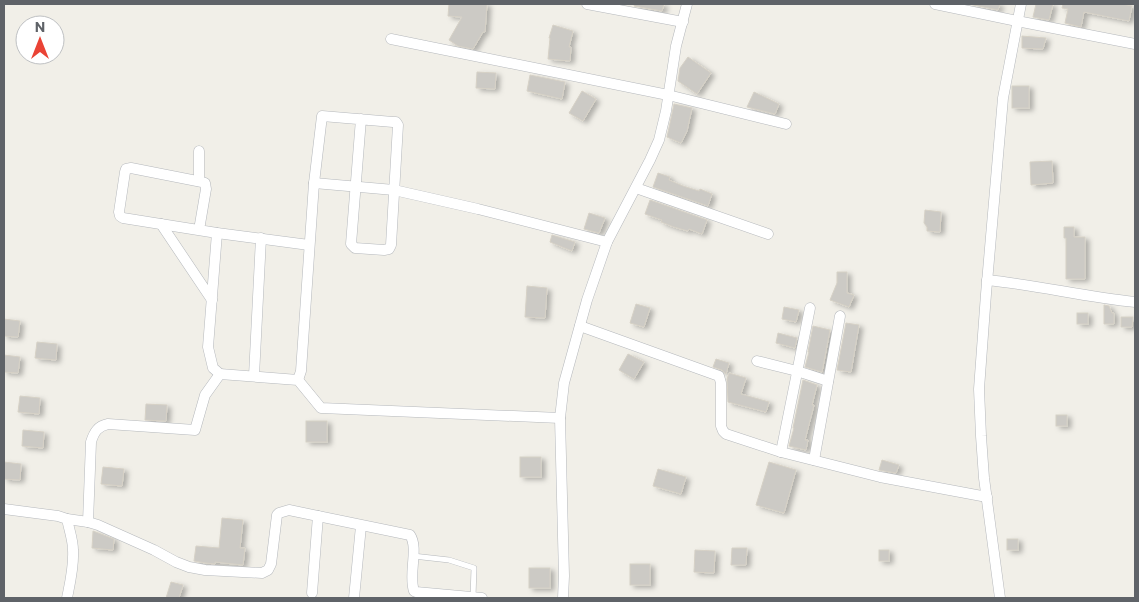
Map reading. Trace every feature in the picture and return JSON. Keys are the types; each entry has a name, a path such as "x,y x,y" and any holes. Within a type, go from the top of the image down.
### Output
{"street":[{"path":"588,4 683,22"},
{"path":"563,598 560,418 564,383 594,277 607,242 659,140 676,46 687,4"},
{"path":"935,4 1135,44"},
{"path":"1000,598 986,498 979,389 1003,98 1021,4"},
{"path":"391,39 668,95 786,124"},
{"path":"298,380 301,371 314,183 322,116 396,122 398,125 391,245 389,249 384,250 355,248 351,244 361,120"},
{"path":"199,151 199,181"},
{"path":"199,230 206,188 205,183 131,168 126,169 119,212 123,218 217,233 309,245"},
{"path":"314,183 394,190 607,242"},
{"path":"636,188 768,234"},
{"path":"161,224 212,300"},
{"path":"217,233 208,347 213,368 220,374 298,380 321,408 560,418"},
{"path":"254,376 261,238"},
{"path":"987,280 1019,283 1135,302"},
{"path":"781,452 810,308"},
{"path":"814,460 840,316"},
{"path":"580,326 718,376 721,383 721,426 726,434 781,452 880,478 986,498"},
{"path":"757,361 828,381"},
{"path":"88,522 91,442 97,430 102,425 108,424 195,430 205,395 220,374"},
{"path":"4,509 88,522 189,567 205,570 262,572 268,570 271,564 276,520 279,513 289,510 410,535 413,541 412,584 414,591 477,598"},
{"path":"312,593 318,516"},
{"path":"67,519 73,550 73,567 67,598"},
{"path":"354,598 361,526"}],"lane":[{"path":"413,556 450,560 474,568 477,598"}],"building":[{"path":"449,4 487,4 485,32 483,32 473,49 458,46 449,40 462,17 448,16"},
{"path":"635,4 664,4 662,11 634,6"},
{"path":"969,4 1000,4 998,10"},
{"path":"1036,4 1053,4 1049,20 1033,17"},
{"path":"1063,4 1122,4 1132,6 1129,21 1084,12 1081,27 1065,23 1068,9 1062,8"},
{"path":"553,25 573,31 569,47 571,47 570,61 548,59 549,38"},
{"path":"1022,36 1046,38 1043,49 1022,48"},
{"path":"688,57 711,73 697,94 678,81 680,68"},
{"path":"477,72 496,73 495,89 476,88"},
{"path":"530,75 565,82 562,99 527,91"},
{"path":"1012,86 1029,86 1029,108 1012,108"},
{"path":"582,91 596,99 583,121 569,113"},
{"path":"754,92 779,104 775,114 747,107"},
{"path":"674,104 692,108 687,131 681,143 667,137"},
{"path":"1052,161 1053,183 1031,185 1030,162"},
{"path":"658,173 670,177 669,180 683,186 699,191 700,189 712,194 708,206 653,187"},
{"path":"650,200 707,220 702,234 689,229 688,231 674,227 645,214"},
{"path":"925,210 941,212 940,232 927,231 924,223"},
{"path":"589,213 605,218 599,233 584,229"},
{"path":"1064,227 1074,227 1074,237 1085,237 1085,279 1066,279 1066,238 1064,238"},
{"path":"552,235 575,242 572,251 550,242"},
{"path":"837,272 847,272 847,293 854,295 849,307 830,300 837,283"},
{"path":"527,286 547,288 545,318 525,317"},
{"path":"636,304 650,308 644,327 630,323"},
{"path":"1104,305 1109,306 1112,313 1114,313 1114,324 1104,324"},
{"path":"784,307 799,310 796,322 782,319"},
{"path":"1077,313 1088,313 1088,324 1077,324"},
{"path":"1121,317 1133,317 1132,327 1121,327"},
{"path":"4,319 20,321 18,337 4,336"},
{"path":"846,323 859,325 851,372 837,370"},
{"path":"813,326 830,330 822,372 805,367"},
{"path":"778,333 797,338 795,348 776,343"},
{"path":"37,342 57,344 56,360 35,358"},
{"path":"628,354 644,362 634,379 619,370"},
{"path":"4,355 20,357 18,373 4,372"},
{"path":"716,359 729,363 726,374 722,370 713,367"},
{"path":"729,373 746,378 741,394 769,402 766,412 728,402 727,379"},
{"path":"803,380 817,385 805,440 808,440 806,450 789,446"},
{"path":"20,396 40,398 39,414 18,412"},
{"path":"146,404 167,405 166,421 145,420"},
{"path":"1056,415 1067,415 1067,426 1056,426"},
{"path":"306,421 327,421 327,442 306,442"},
{"path":"23,430 44,432 43,448 22,446"},
{"path":"520,457 541,457 541,477 520,477"},
{"path":"882,460 899,465 896,473 879,470"},
{"path":"4,462 21,464 20,480 4,479"},
{"path":"769,462 796,470 784,513 756,505"},
{"path":"103,467 124,469 122,486 101,484"},
{"path":"658,469 686,477 681,494 653,486"},
{"path":"222,518 243,520 240,548 245,548 243,565 194,561 196,546 219,548"},
{"path":"93,531 114,539 113,550 92,548"},
{"path":"1007,539 1018,539 1018,550 1007,550"},
{"path":"732,548 747,548 746,565 731,565"},
{"path":"695,550 715,551 714,573 694,572"},
{"path":"879,550 889,550 889,561 879,561"},
{"path":"630,564 650,564 650,585 630,585"},
{"path":"529,568 550,568 550,588 529,588"},
{"path":"171,582 183,585 179,598 166,598"}]}
